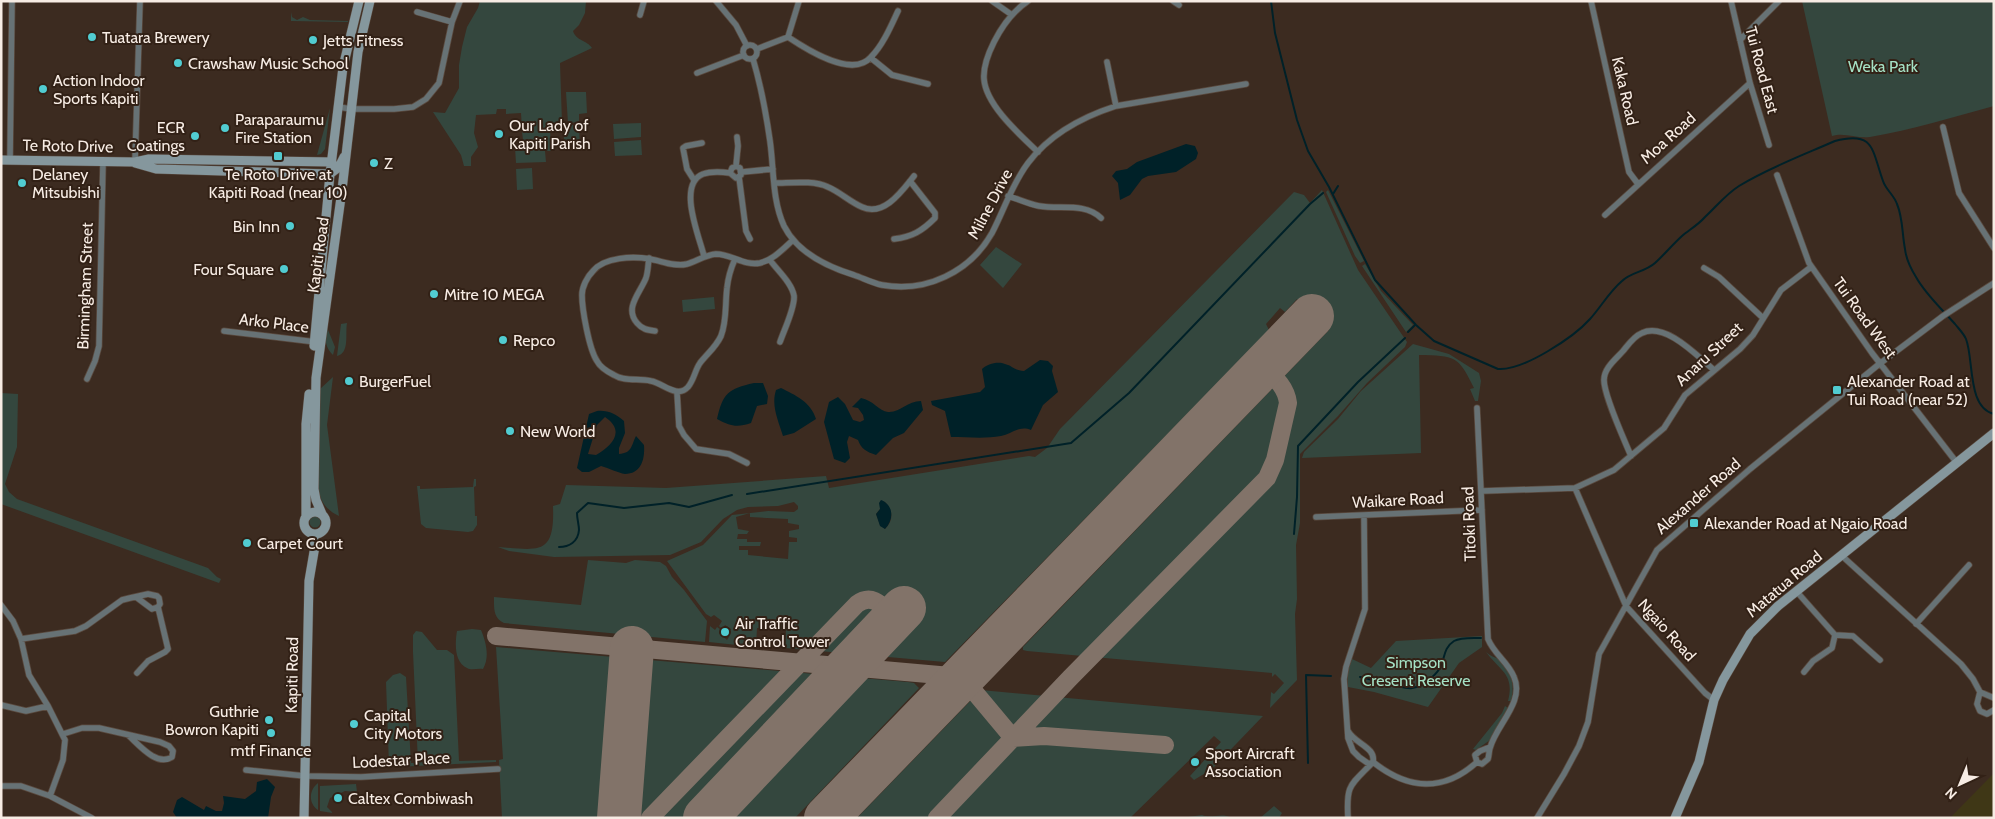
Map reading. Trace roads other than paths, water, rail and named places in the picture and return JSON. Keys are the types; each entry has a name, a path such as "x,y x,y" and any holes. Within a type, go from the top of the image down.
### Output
{"main road":[{"name":"Kapiti Road","path":"322,514 314,489 314,412 317,342 343,67 360,1"},
{"name":"Kapiti Road","path":"306,516 306,424 342,187 358,52 370,1"},
{"path":"342,187 333,169 346,151"},
{"name":"Te Roto Drive","path":"6,160 135,162 149,158 310,162 333,169"},
{"path":"224,160 224,171"},
{"name":"Te Roto Drive","path":"135,162 150,168 224,171 298,173 333,169"},
{"path":"298,173 303,171 310,162"},
{"path":"306,424 314,412"},
{"name":"Matatua Road","path":"1675,818 1699,762 1714,700 1739,650 1750,634 1764,618 1994,433"},
{"path":"314,511 322,514 326,519 326,527 322,532 313,534 305,526 306,516 314,511"},
{"name":"Kapiti Road","path":"304,818 309,581 315,546 313,534"}],"street":[{"path":"6,160 12,1"},
{"path":"135,162 140,1"},
{"path":"339,107 351,109 412,107 426,99 438,83 452,22 460,1"},
{"path":"640,15 644,1"},
{"path":"716,1 736,25 747,46"},
{"path":"992,1 1012,15"},
{"path":"1028,1 1012,15 1000,31 986,63 984,80 988,93 998,111 1038,152"},
{"path":"1173,1 1179,5"},
{"name":"Kaka Road","path":"1591,1 1629,172 1638,184"},
{"name":"Tui Road East","path":"1731,1 1750,83 1769,145"},
{"path":"1740,40 1779,1"},
{"path":"757,49 788,37 794,22 796,3"},
{"path":"788,37 825,58 845,64 860,64 871,58 889,30 898,11"},
{"path":"417,12 452,22"},
{"path":"747,46 752,45 757,49"},
{"path":"744,55 744,49 747,46"},
{"path":"744,55 746,58 753,59 757,54 757,49"},
{"path":"698,73 744,55"},
{"path":"871,58 892,75 928,84"},
{"name":"Milne Drive","path":"753,59 761,89 778,208 784,227 793,240 812,256 841,271 881,284 904,286 920,285 951,274 976,255 993,232 1008,196 1020,174 1038,152 1071,125 1116,106 1246,84"},
{"path":"1107,62 1116,106"},
{"name":"Moa Road","path":"1605,215 1750,83"},
{"path":"1943,127 1959,193 1994,248"},
{"path":"730,172 736,166 737,137"},
{"path":"694,180 687,169 683,148 702,143"},
{"name":"Birmingham Street","path":"87,379 99,346 103,162"},
{"path":"736,166 740,168 746,231 750,238"},
{"path":"730,172 733,177 740,174 773,169"},
{"path":"704,256 690,191 694,180 702,174 730,172"},
{"name":"Tui Road West","path":"1777,175 1811,267 1957,463"},
{"path":"774,183 827,186 863,208 876,210 884,207 891,201 912,178 935,213 935,218 921,232 907,238 894,239"},
{"path":"1008,196 1040,206 1090,210 1101,218"},
{"path":"735,259 727,282 724,323 720,338 700,362 685,390 677,392 651,381 630,380 616,376 598,363 589,343 582,294 584,286 593,270 608,261 649,258 674,264 687,264 704,256 716,254 758,264 770,260 793,240"},
{"path":"649,258 646,278 636,296 632,312 634,319 640,326 647,330 655,331"},
{"path":"770,260 788,284 794,296 780,342"},
{"name":"Anaru Street","path":"1482,491 1575,488 1614,470 1664,428 1685,395 1740,349 1753,335 1781,290 1811,267"},
{"path":"1704,268 1719,277 1763,318"},
{"name":"Alexander Road","path":"1537,818 1564,774 1588,722 1599,654 1657,550 1750,469 1881,363 1952,310 1994,283"},
{"name":"Arko Place","path":"224,330 317,342"},
{"path":"1630,456 1609,399 1604,378 1606,370 1634,338 1642,333 1661,331 1673,336 1714,370"},
{"path":"677,392 679,426 684,435 696,448 729,454 747,463"},
{"name":"Titoki Road","path":"1477,408 1488,639 1492,648 1514,675 1517,685 1516,696 1490,747"},
{"name":"Ngaio Road","path":"1575,488 1626,606 1705,693 1714,700"},
{"name":"Waikare Road","path":"1316,517 1482,510"},
{"path":"1364,515 1366,596 1364,615 1344,674 1348,738 1353,750 1363,762 1367,764 1373,762"},
{"path":"1841,555 1961,664 1973,678 1980,692 1994,698"},
{"path":"1916,624 1969,565"},
{"path":"1797,592 1835,635 1853,636 1880,660"},
{"path":"21,639 75,631 86,626 122,600 148,594 157,596 160,601 158,608 168,649 148,661 137,673"},
{"path":"136,597 152,609 158,608"},
{"path":"1,606 13,621 21,639 29,676 63,734 66,747 50,796"},
{"path":"1804,672 1813,661 1832,648 1835,635"},
{"path":"1980,692 1977,704 1980,711 1987,714 1994,710"},
{"path":"2,705 26,711 48,706"},
{"path":"1347,726 1353,738 1371,751 1373,756 1373,762 1348,790 1348,818"},
{"path":"63,734 90,727 160,742 169,746 173,751 172,756 166,760 157,758 129,736"},
{"path":"1373,762 1394,776 1426,784 1441,783 1455,779 1476,762 1485,763 1488,759 1490,747"},
{"path":"1476,762 1475,755 1490,747"},
{"name":"Lodestar Place","path":"246,770 305,776 380,776 498,769"},
{"path":"1,786 21,786 50,796 92,818"}],"water":[{"path":"1186,144 1195,146 1198,153 1196,159 1176,172 1148,176 1142,179 1130,195 1120,200 1118,183 1112,176 1116,171 1127,169 1137,162"},
{"path":"1040,360 1048,361 1053,366 1052,371 1058,392 1043,405 1031,430 1019,429 995,437 951,437 945,411 932,405 931,401 980,392 985,387 982,369 990,364 1002,363 1024,371"},
{"path":"754,383 763,383 768,396 767,404 757,406 751,423 734,426 717,419 724,398 732,390"},
{"path":"781,388 797,396 810,408 816,419 794,433 783,436 774,402 776,390"},
{"path":"838,397 845,404 853,420 860,422 864,420 863,415 858,408 852,407 861,398 888,412 896,411 921,401 923,410 904,433 893,438 876,455 865,450 858,440 849,436 847,442 850,458 845,463 834,459 824,422 829,402"},
{"path":"605,411 615,414 624,421 625,433 619,448 619,454 629,451 636,436 644,445 643,460 639,468 625,474 601,466 589,472 582,472 577,468 589,414","holes":["605,417 611,422 616,433 611,443 596,455 588,454 597,425"]},
{"path":"881,500 888,505 891,513 890,521 885,529 880,526 876,514 880,509 879,503"},
{"path":"267,779 275,787 271,797 268,818 177,818 173,812 177,800 182,797 204,810 206,806 216,811 222,811 223,796 245,799 256,791 257,782"}],"waterway":[{"path":"1271,1 1275,33 1297,120 1308,151 1329,187 1375,280 1416,325 1434,341 1498,369 1521,365 1534,359 1572,335 1594,314 1622,281 1655,263 1682,236 1739,186 1750,179 1835,141 1858,138 1865,141 1874,152 1884,184 1897,204 1906,252 1912,271 1924,290 1965,337 1975,393 1979,403 1985,410 1994,414"},
{"path":"1333,194 1338,186"},
{"path":"747,494 1071,443 1129,393 1310,204 1323,193"},
{"path":"1408,332 1415,325"},
{"path":"1294,534 1298,446 1358,382 1405,338"},
{"path":"559,547 569,545 577,538 579,530 577,513 588,503 624,508 669,503 689,507 732,495"},
{"path":"1360,677 1408,688 1420,686 1438,671 1450,644 1464,638 1481,638"},
{"path":"1308,763 1306,675 1331,676"}],"place":[{"name":"Tuatara Brewery","path":"92,37"},
{"name":"Jetts Fitness","path":"313,40"},
{"name":"Crawshaw Music School","path":"178,63"},
{"name":"Action Indoor Sports Kapiti","path":"43,89"},
{"name":"Paraparaumu Fire Station","path":"225,128"},
{"name":"Our Lady of Kapiti Parish","path":"499,134"},
{"name":"ECR Coatings","path":"195,136"},
{"name":"Te Roto Drive at Kāpiti Road (near 10)","path":"278,156"},
{"name":"Z","path":"374,163"},
{"name":"Delaney Mitsubishi","path":"22,183"},
{"name":"Bin Inn","path":"290,226"},
{"name":"Four Square","path":"284,269"},
{"name":"Mitre 10 MEGA","path":"434,294"},
{"name":"Repco","path":"503,340"},
{"name":"BurgerFuel","path":"349,381"},
{"name":"Alexander Road at Tui Road (near 52)","path":"1837,390"},
{"name":"New World","path":"510,431"},
{"name":"Alexander Road at Ngaio Road","path":"1694,523"},
{"name":"Carpet Court","path":"247,543"},
{"name":"Air Traffic Control Tower","path":"725,632"},
{"name":"Guthrie Bowron Kapiti","path":"269,720"},
{"name":"Capital City Motors","path":"354,724"},
{"name":"mtf Finance","path":"271,733"},
{"name":"Sport Aircraft Association","path":"1195,762"},
{"name":"Caltex Combiwash","path":"338,798"}],"park label":[{"name":"Weka Park","path":"1883,66"},
{"name":"Simpson Cresent Reserve","path":"1416,671"}]}
